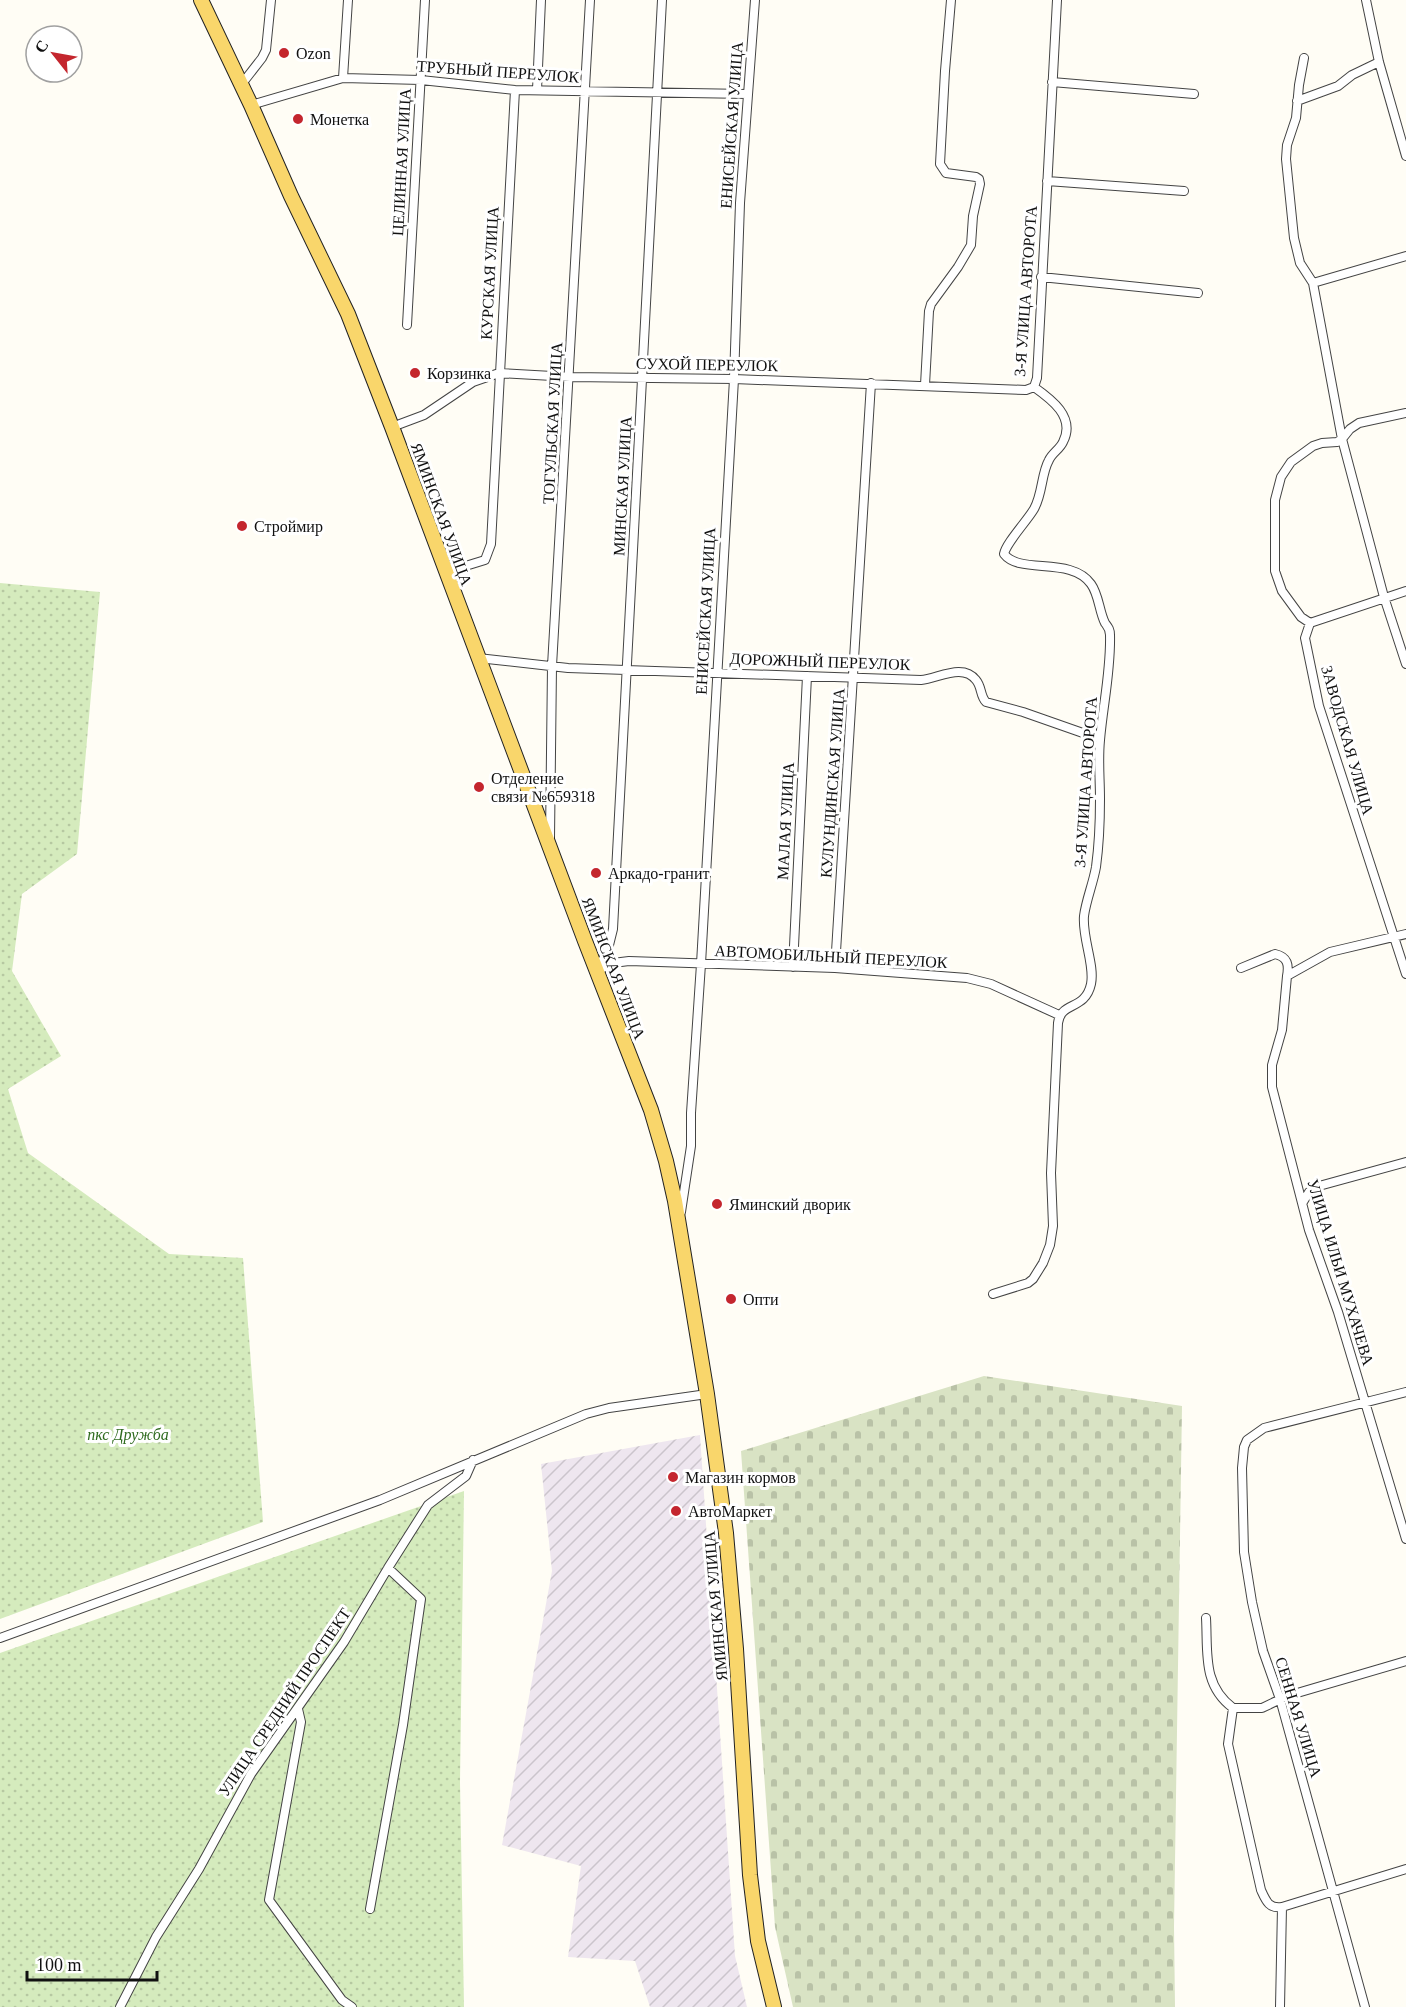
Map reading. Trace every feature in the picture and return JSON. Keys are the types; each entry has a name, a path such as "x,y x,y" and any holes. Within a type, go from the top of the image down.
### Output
{"main road":[{"name":"ЯМИНСКАЯ УЛИЦА","path":"201,0 347,312 651,1110 666,1161 679,1222 707,1394 726,1533 736,1649 750,1875 758,1941 774,2007"}],"street":[{"path":"241,85 266,50 271,0"},
{"path":"343,78 348,0"},
{"name":"ЦЕЛИННАЯ УЛИЦА","path":"407,325 425,0"},
{"path":"537,90 541,0"},
{"name":"ТОГУЛЬСКАЯ УЛИЦА","path":"550,847 552,666 590,0"},
{"name":"МИНСКАЯ УЛИЦА","path":"597,971 608,949 613,929 662,0"},
{"name":"ЕНИСЕЙСКАЯ УЛИЦА","path":"679,1222 691,1146 691,1113 734,379 740,203 754,0"},
{"path":"925,386 929,310 935,297 958,267 971,245 973,216 980,182 976,177 946,173 940,164 951,0"},
{"name":"3-Я УЛИЦА АВТОРОТА","path":"1057,0 1037,378 1034,387 1051,399 1061,410 1066,423 1066,435 1061,446 1047,463 1042,492 1035,507 1020,531 1005,548 1004,554 1007,558 1017,562 1070,569 1085,578 1092,585 1110,634 1098,772 1100,799 1097,853 1093,883 1084,914 1091,983 1080,1002 1062,1011 1059,1015"},
{"path":"1366,2 1379,62 1406,156"},
{"path":"1304,58 1296,118 1287,145 1286,159 1294,238 1300,263 1313,283 1342,440 1384,597 1406,664"},
{"path":"1297,101 1338,86 1352,75 1379,62"},
{"name":"ТРУБНЫЙ ПЕРЕУЛОК","path":"251,105 343,78 421,80 515,90 747,94"},
{"path":"1052,82 1194,94"},
{"name":"КУРСКАЯ УЛИЦА","path":"446,572 485,560 490,550 515,90"},
{"path":"1047,181 1184,191"},
{"path":"1313,283 1406,256"},
{"path":"1041,277 1198,293"},
{"name":"СУХОЙ ПЕРЕУЛОК","path":"392,427 417,418 481,378 499,373 570,377 871,383 1026,390 1034,387"},
{"name":"КУЛУНДИНСКАЯ УЛИЦА","path":"835,968 871,383"},
{"path":"1406,412 1359,423 1350,429 1342,440 1317,444 1298,456 1284,470 1275,500 1274,564 1282,591 1301,617 1310,623 1406,591"},
{"name":"ЗАВОДСКАЯ УЛИЦА","path":"1310,623 1305,638 1317,698 1406,974"},
{"name":"ДОРОЖНЫЙ ПЕРЕУЛОК","path":"478,658 552,666 627,670 921,680 933,679 959,670 976,679 981,688 982,698 986,702 1023,712 1100,739"},
{"name":"МАЛАЯ УЛИЦА","path":"793,967 807,676"},
{"path":"1241,968 1270,955 1280,955 1287,960 1287,976 1330,952 1406,934"},
{"name":"АВТОМОБИЛЬНЫЙ ПЕРЕУЛОК","path":"597,971 613,963 621,962 907,972 982,981 1059,1015"},
{"name":"УЛИЦА ИЛЬИ МУХАЧЕВА","path":"1287,976 1282,1030 1272,1065 1271,1081 1309,1230 1338,1312 1406,1539"},
{"path":"993,1294 1034,1279 1050,1245 1053,1226 1052,1148 1059,1015"},
{"path":"1303,1202 1309,1192 1319,1186 1406,1162"},
{"path":"1365,1404 1406,1392"},
{"path":"0,1638 380,1500 586,1414 609,1408 707,1394"},
{"name":"СЕННАЯ УЛИЦА","path":"1365,1404 1268,1427 1247,1440 1242,1455 1245,1552 1254,1614 1263,1651 1280,1699 1365,2007"},
{"name":"УЛИЦА СРЕДНИЙ ПРОСПЕКТ","path":"120,2007 156,1937 199,1869 251,1774 344,1642 428,1505 466,1476 473,1460"},
{"path":"370,1909 403,1725 421,1599 388,1568"},
{"path":"1206,1618 1210,1679 1217,1692 1233,1708 1262,1708 1280,1699 1328,1683 1406,1661"},
{"path":"1233,1708 1228,1744 1254,1860 1265,1899 1271,1907 1332,1892 1406,1869"},
{"path":"298,1709 301,1722 269,1900 342,2000 352,2007"},
{"path":"1280,2007 1282,1906"}],"shaded area":[{"path":"700,1435 735,1956 747,2007 650,2007 635,1961 568,1957 581,1866 502,1845 552,1571 541,1464"}],"green space":[{"name":"пкс Дружба","path":"0,583 100,592 77,854 22,894 12,971 61,1056 8,1089 28,1153 169,1254 243,1258 263,1522 0,1619"},
{"path":"984,1376 1182,1406 1174,1927 1175,2007 793,2007 775,1927 741,1451"},
{"path":"464,1491 460,1782 464,2007 0,2007 0,1653"}],"place":[{"name":"Ozon","path":"284,53"},
{"name":"Монетка","path":"298,119"},
{"name":"Корзинка","path":"415,373"},
{"name":"Строймир","path":"242,526"},
{"name":"Отделение связи №659318","path":"479,787"},
{"name":"Аркадо-гранит","path":"596,873"},
{"name":"Яминский дворик","path":"717,1204"},
{"name":"Опти","path":"731,1299"},
{"name":"Магазин кормов","path":"673,1477"},
{"name":"АвтоМаркет","path":"676,1511"}]}
